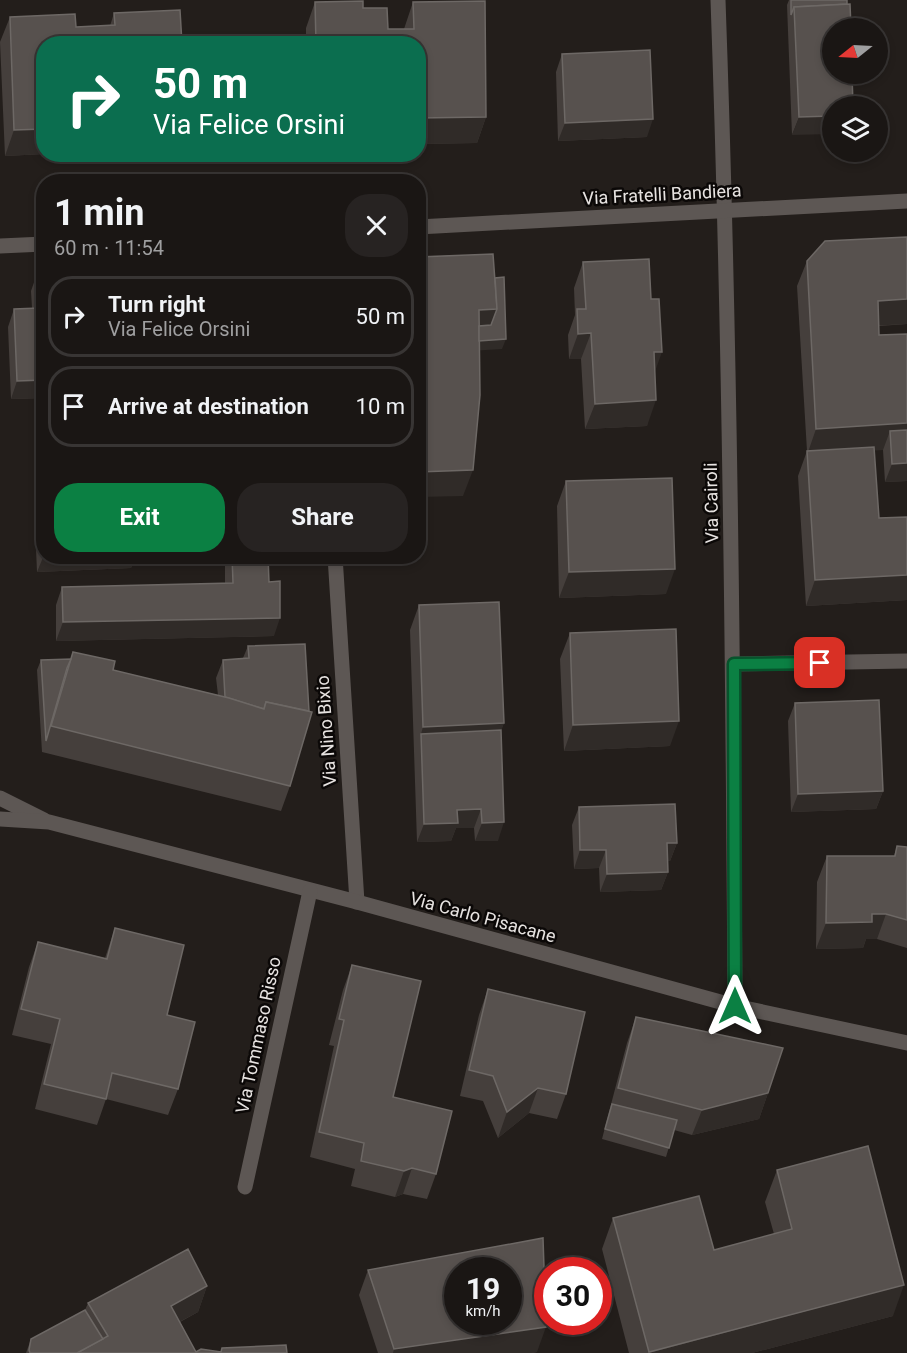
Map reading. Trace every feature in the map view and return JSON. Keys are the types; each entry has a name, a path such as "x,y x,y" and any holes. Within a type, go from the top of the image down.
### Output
{"street":[{"name":"Via Cairoli","path":"718,0 726,209 734,664 735,1006"},
{"name":"Via Fratelli Bandiera","path":"426,227 907,201"},
{"path":"0,246 36,244"},
{"name":"Via Nino Bixio","path":"336,564 357,902"},
{"path":"734,664 907,661"},
{"name":"Via Carlo Pisacane","path":"0,798 49,822 357,902 735,1006 907,1043"},
{"name":"Via Carlo Pisacane","path":"0,819 49,822"},
{"name":"Via Tommaso Risso","path":"245,1187 310,891"}],"building":[{"path":"791,0 847,0 847,4 794,7 791,15"},
{"path":"363,1 363,8 387,8 388,29 414,29 413,2 485,1 486,117 426,118 426,36 316,36 315,2"},
{"path":"850,4 851,18 822,18 822,84 852,84 853,96 822,96 822,116 799,117 794,7"},
{"path":"180,10 182,36 36,36 36,129 14,130 10,17 75,14 76,27 115,25 114,13"},
{"path":"650,50 653,119 565,123 562,54"},
{"path":"907,237 907,299 878,301 879,335 907,334 907,423 816,429 807,261 825,241"},
{"path":"493,254 497,309 479,310 480,395 473,470 426,472 426,257"},
{"path":"649,259 651,299 659,299 662,352 654,352 656,400 595,404 591,333 578,334 577,309 586,309 583,262"},
{"path":"504,277 506,339 479,341 479,326 491,325 497,309 495,278"},
{"path":"36,308 36,380 17,381 14,309"},
{"path":"907,430 907,463 892,464 890,431"},
{"path":"874,447 879,518 907,517 907,575 815,580 807,451"},
{"path":"672,478 675,569 569,572 566,481"},
{"path":"232,564 268,564 269,582 280,581 280,618 63,622 62,587 233,583"},
{"path":"499,602 504,723 423,727 419,605"},
{"path":"676,629 679,721 573,725 570,633"},
{"path":"305,644 309,711 266,702 264,709 225,697 223,660 249,658 248,646"},
{"path":"73,652 115,661 113,670 229,698 264,709 266,702 312,712 290,786 51,726"},
{"path":"71,659 67,668 46,741 41,660"},
{"path":"879,700 883,791 798,794 795,703"},
{"path":"501,730 504,822 482,823 481,809 457,810 458,823 424,824 421,734"},
{"path":"675,804 677,843 667,843 668,872 607,874 606,850 580,850 579,807"},
{"path":"897,846 907,847 907,920 886,914 872,914 872,922 826,923 827,856 895,856"},
{"path":"115,928 184,945 167,1015 195,1022 178,1089 112,1073 106,1099 44,1084 60,1019 21,1009 38,942 107,959"},
{"path":"352,965 421,981 393,1097 452,1111 436,1174 412,1168 404,1171 361,1161 364,1143 319,1132 344,1020 339,1019"},
{"path":"488,989 585,1012 566,1094 538,1088 507,1112 493,1076 469,1070"},
{"path":"636,1017 783,1048 768,1093 702,1110 618,1088"},
{"path":"612,1104 677,1120 669,1148 605,1129"},
{"path":"868,1146 904,1285 649,1352 613,1218 699,1196 714,1250 792,1229 777,1170"},
{"path":"543,1238 544,1257 534,1257 534,1329 522,1330 522,1257 444,1257 444,1335 491,1335 394,1349 368,1270"},
{"path":"188,1249 207,1286 171,1306 196,1352 201,1349 221,1352 222,1348 286,1345 287,1353 77,1353 108,1336 88,1303"},
{"path":"85,1310 103,1339 77,1353 30,1353 31,1339"}],"route":[{"path":"735,1006 734,664 820,663"}]}
